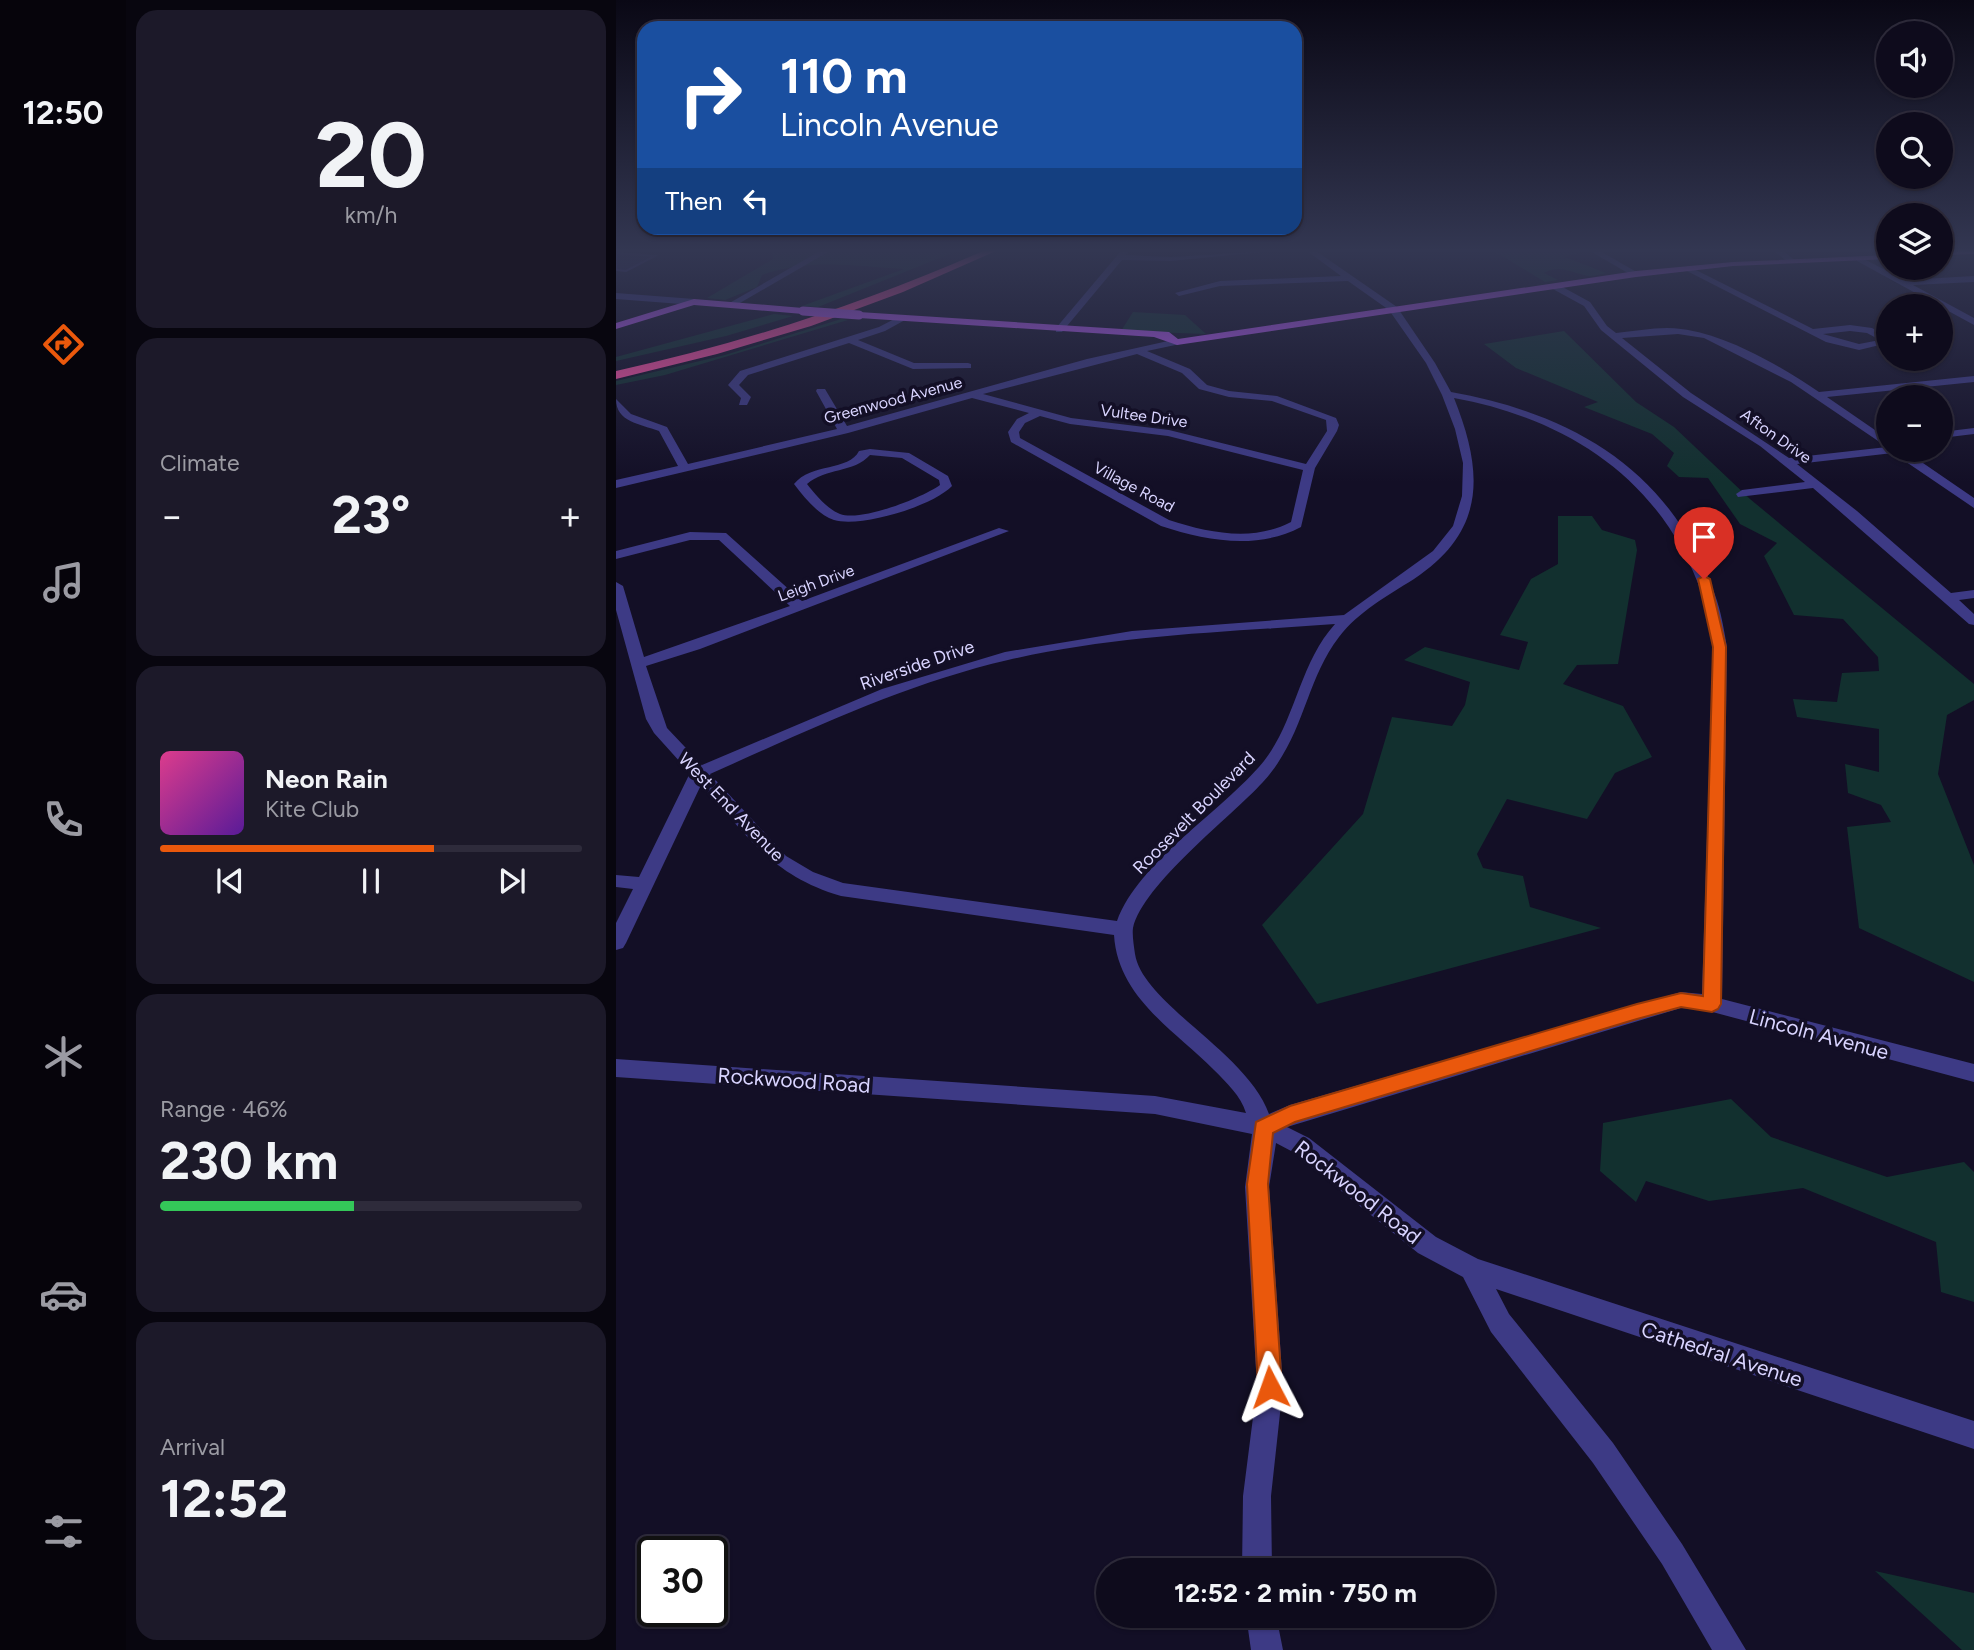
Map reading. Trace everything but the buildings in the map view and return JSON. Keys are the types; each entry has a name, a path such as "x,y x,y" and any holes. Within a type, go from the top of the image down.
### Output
{"highway":[{"path":"616,368 769,328"},
{"path":"616,375 797,328"}],"main road":[{"path":"1033,328 1157,335 1180,339 1265,328"}],"street":[{"path":"743,403 746,397 733,385 739,376 884,328"},
{"name":"Roosevelt Boulevard","path":"1123,929 1140,895 1272,762 1293,724 1313,667 1348,619 1436,556 1463,516 1469,468 1461,429 1427,355 1408,328"},
{"name":"Afton Drive","path":"1605,328 1687,395 1787,461 1974,621"},
{"path":"1804,328 1812,332 1851,346 1878,345 1887,340 1882,335 1860,328 1812,332"},
{"path":"1614,336 1671,331 1707,335 1789,376 1876,436"},
{"name":"Greenwood Avenue","path":"616,484 842,431 1180,339"},
{"path":"849,340 913,366 968,366"},
{"name":"Village Road","path":"1041,412 1017,424 1013,432 1015,440 1165,523 1193,532 1248,538 1286,531 1300,519 1309,468 1332,431 1334,425 1331,418 1273,398 1209,389 1195,382 1186,371 1136,350"},
{"path":"1819,396 1974,379"},
{"path":"821,391 842,431 863,453 909,456 944,478 946,486 934,495 872,515 847,519 832,514 801,486 800,483 808,476 857,462 863,453"},
{"path":"1447,394 1520,410 1556,424 1599,448 1629,472 1660,504 1699,567 1709,596 1720,647 1712,1004"},
{"name":"Vultee Drive","path":"974,395 1083,423 1169,433 1276,462 1309,468"},
{"path":"616,402 626,416 663,429 684,467"},
{"path":"1953,434 1974,432"},
{"path":"1787,461 1876,446"},
{"path":"1916,462 1968,495 1974,504"},
{"path":"1742,494 1816,484"},
{"name":"Leigh Drive","path":"640,663 1003,531"},
{"path":"616,555 690,536 722,536 800,607"},
{"name":"West End Avenue","path":"616,586 654,719 698,773 780,860 807,877 827,884 1021,916 1123,929"},
{"path":"1947,598 1974,594"},
{"name":"Riverside Drive","path":"698,773 890,692 1004,656 1105,639 1348,619"},
{"path":"616,943 698,773"},
{"path":"616,881 644,884"},
{"path":"1123,929 1124,956 1136,982 1248,1092 1263,1128 1257,1184 1270,1387 1257,1494 1257,1558"},
{"name":"Lincoln Avenue","path":"1263,1128 1290,1115 1681,1000 1712,1004 1974,1073"},
{"name":"Rockwood Road","path":"616,1068 1155,1105 1218,1114 1263,1128 1301,1145 1427,1245 1472,1269"},
{"path":"1472,1269 1500,1323 1603,1453 1672,1554 1730,1650"},
{"name":"Cathedral Avenue","path":"1472,1269 1974,1435"},
{"path":"1263,1628 1267,1650"}],"green space":[{"path":"723,328 753,328 616,361 616,357"},
{"path":"812,328 821,328 665,375 616,385 616,381 725,355"},
{"path":"1123,328 1199,328 1206,334 1121,331"},
{"path":"1564,331 1636,402 1674,427 1750,499 1974,684 1974,700 1947,715 1938,774 1974,865 1974,982 1859,928 1847,827 1891,822 1881,805 1848,793 1845,764 1879,772 1879,729 1797,717 1793,699 1837,702 1842,673 1879,671 1878,657 1843,619 1794,615 1764,556 1777,543 1740,524 1708,478 1679,477 1667,466 1674,453 1652,434 1584,407 1598,402 1516,368 1484,344"},
{"path":"1558,516 1592,516 1602,530 1635,540 1637,550 1618,664 1577,665 1563,684 1623,706 1652,757 1615,773 1587,819 1507,799 1477,854 1483,868 1523,876 1530,907 1601,928 1317,1004 1262,925 1363,814 1392,717 1452,726 1465,705 1470,682 1404,660 1425,647 1519,670 1528,642 1500,635 1531,579 1558,564"},
{"path":"1731,1099 1771,1137 1887,1177 1964,1162 1974,1172 1974,1302 1941,1292 1936,1242 1803,1188 1709,1201 1646,1181 1636,1202 1600,1171 1603,1123"},
{"path":"1875,1571 1974,1593 1974,1650 1962,1650"}],"route":[{"path":"1270,1387 1257,1184 1263,1128 1290,1115 1637,1012 1681,1000 1712,1004 1720,647 1704,579"}]}
